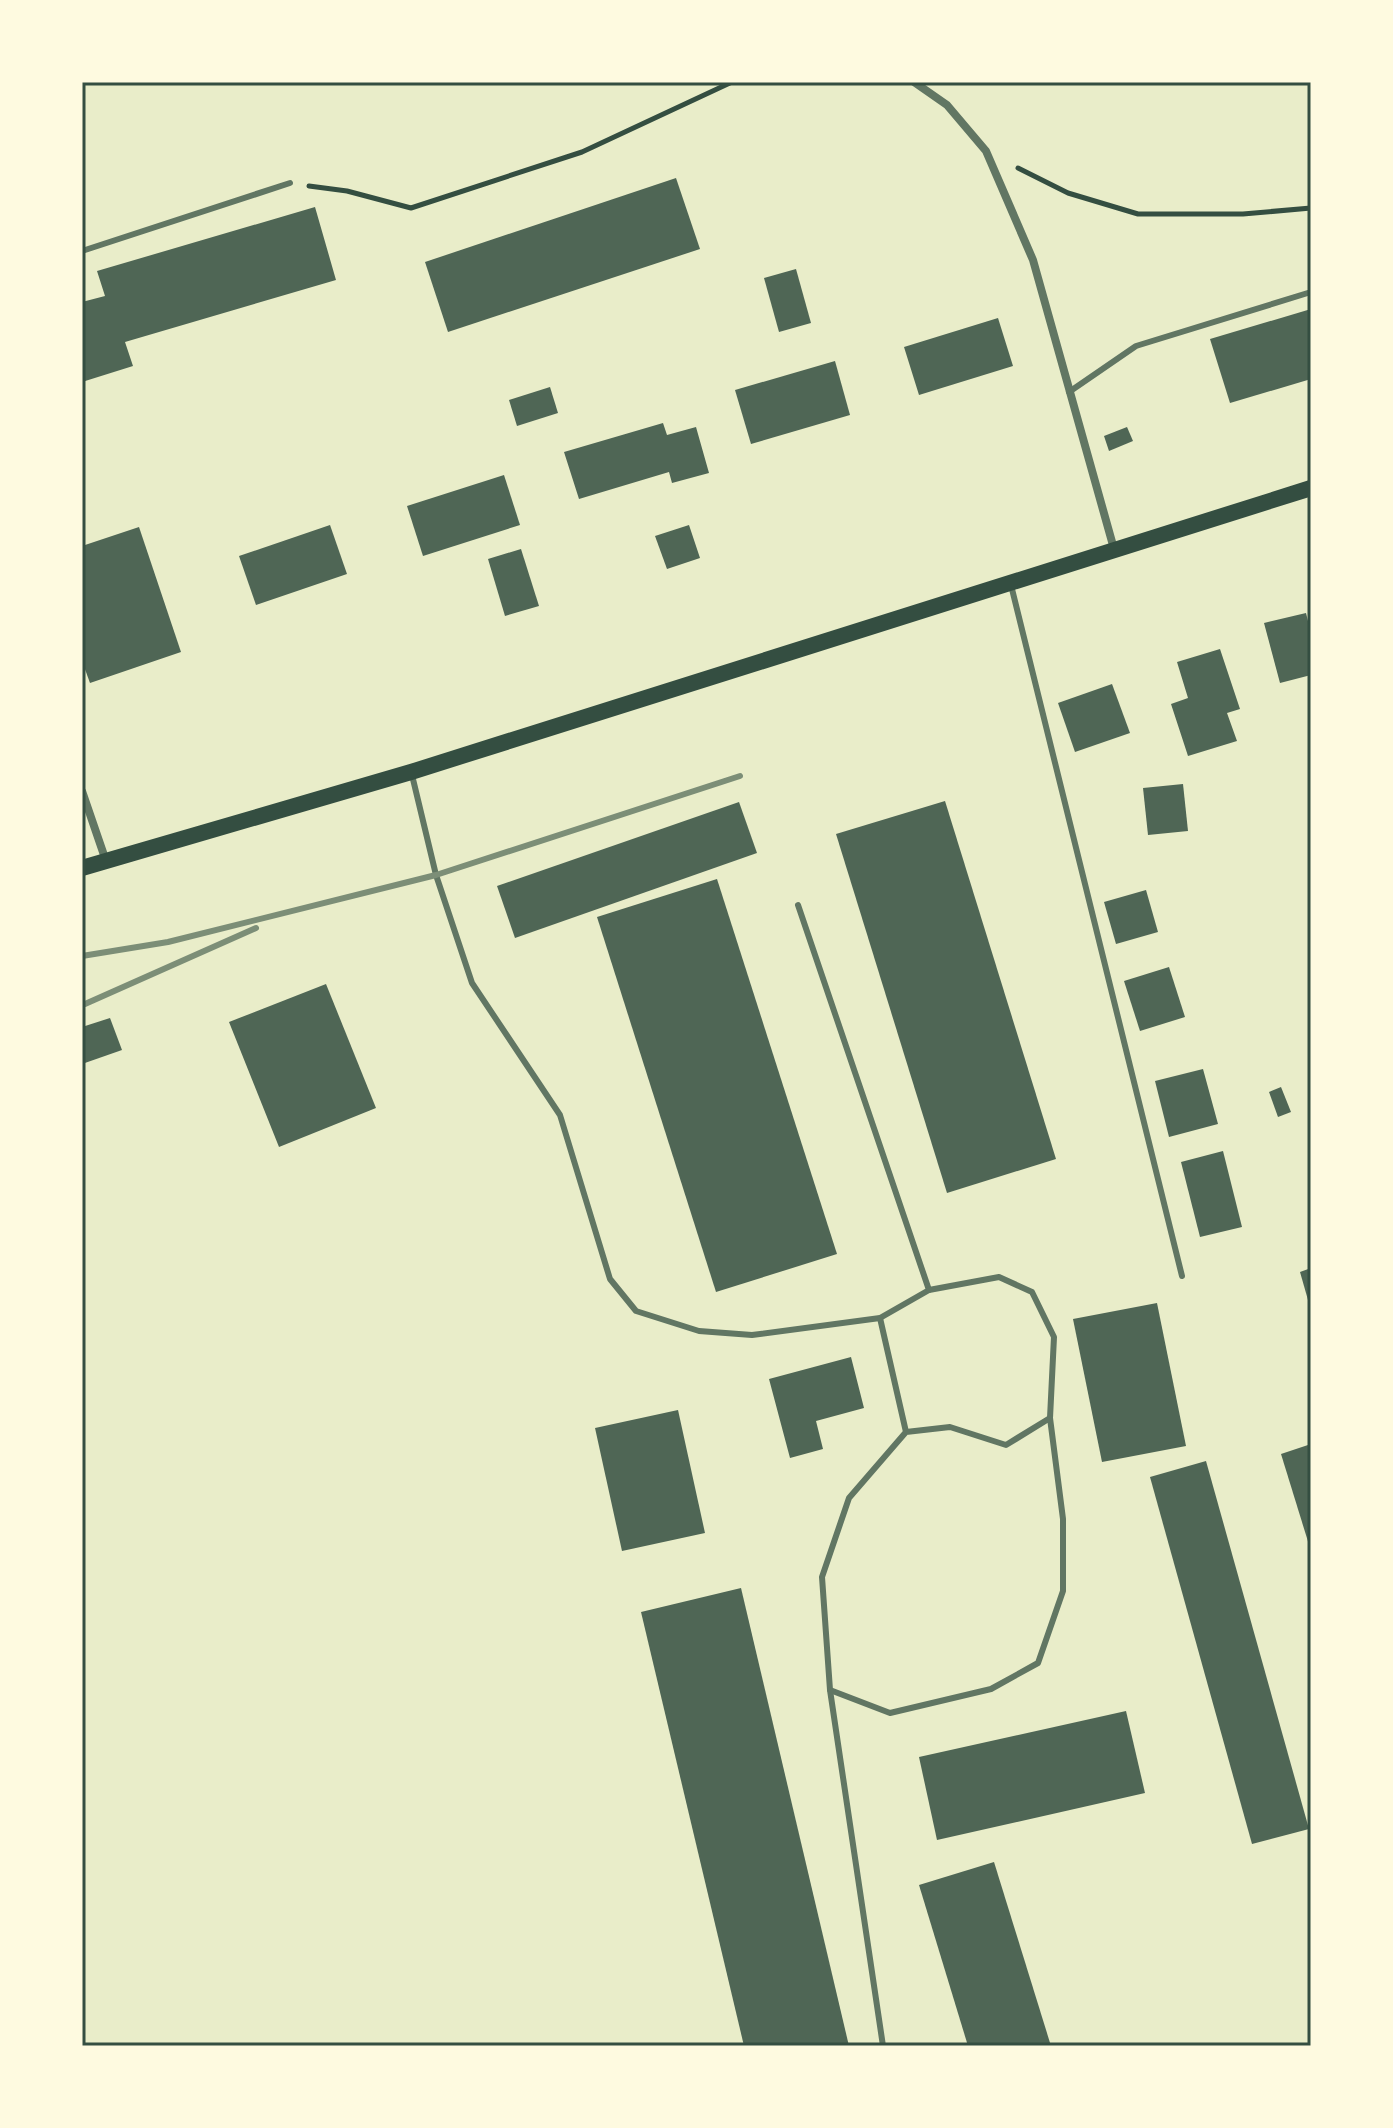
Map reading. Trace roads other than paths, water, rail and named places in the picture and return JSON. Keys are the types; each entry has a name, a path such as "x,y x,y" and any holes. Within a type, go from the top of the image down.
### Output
{"main road":[{"path":"82,868 411,772 1311,488"}],"street":[{"path":"914,82 947,105 986,151 1033,260 1114,549"},
{"path":"82,791 106,861"}],"lane":[{"path":"82,251 290,183"},
{"path":"1069,392 1136,346 1311,292"},
{"path":"1010,581 1182,1276"},
{"path":"411,772 436,875 472,983 560,1115 610,1279 636,1311 699,1331 752,1335 880,1318 929,1290 999,1277 1032,1292 1054,1337 1050,1418 1063,1519 1063,1591 1038,1663 991,1689 890,1713 830,1690"},
{"path":"798,905 929,1290"},
{"path":"880,1318 906,1432"},
{"path":"883,2046 830,1690 822,1577 849,1498 906,1432 950,1427 1006,1445 1050,1418"}],"railway":[{"path":"82,956 168,942 436,875 740,776"},
{"path":"85,1004 256,928"}]}
